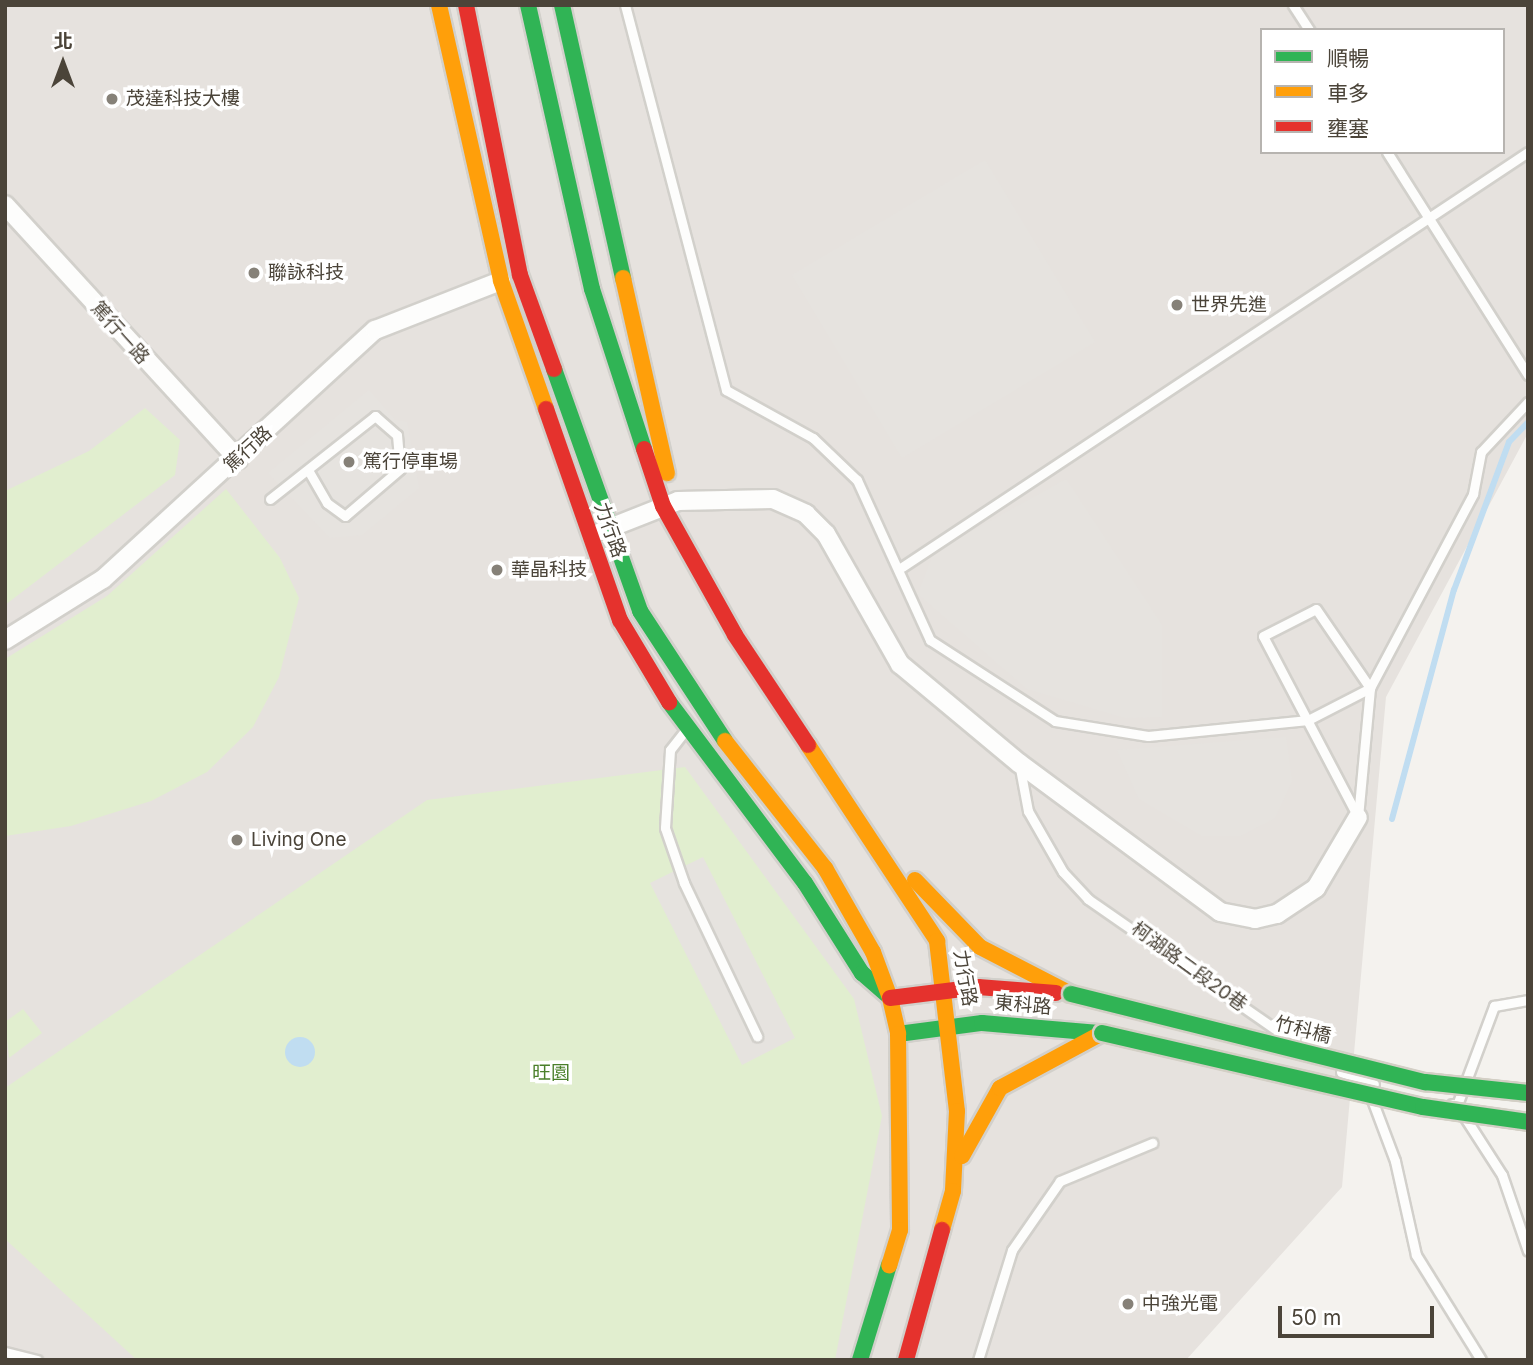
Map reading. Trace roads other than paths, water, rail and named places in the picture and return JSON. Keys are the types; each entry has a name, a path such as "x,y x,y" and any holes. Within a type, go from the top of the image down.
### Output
{"street":[{"name":"力行路","path":"439,5 501,281 590,539 621,620 685,730 805,883 862,973 890,998"},
{"name":"力行路","path":"466,5 520,275 606,529 640,611 701,710 825,868 873,952 890,998 898,1034 901,1230 860,1360"},
{"name":"力行路","path":"528,5 593,289 671,503 683,545 735,635 849,798 937,941 948,989 952,1027 957,1111 953,1191 906,1360"},
{"name":"力行路","path":"562,5 626,270 671,503"},
{"name":"篤行一路","path":"5,205 238,459"},
{"name":"篤行路","path":"5,640 103,579 238,459 376,330 501,281"},
{"path":"590,539 606,529 671,503 773,499 806,514 827,534 900,663 1019,763 1191,895 1236,917 1277,914 1317,888 1358,817"},
{"path":"849,798 936,906 981,947 1071,994"},
{"name":"東科路","path":"890,998 948,989 1071,994"},
{"name":"竹科橋","path":"1071,994 1425,1082 1528,1093"},
{"name":"東科路","path":"898,1034 982,1023 1102,1033"},
{"path":"953,1191 965,1145 1000,1088 1102,1033 1423,1107 1528,1122"}],"lane":[{"path":"625,5 726,390 813,438 857,480 902,567 930,640 1055,721 1148,736 1308,720 1370,688"},
{"path":"1293,5 1308,28"},
{"path":"902,567 1528,152"},
{"path":"1388,154 1528,375"},
{"path":"1358,817 1370,688 1473,495 1480,452 1528,402"},
{"path":"270,499 309,472 375,416 397,435 400,469 345,516 327,503 309,472"},
{"path":"1358,817 1263,636 1315,609 1370,688"},
{"path":"685,730 670,750 665,828 684,883 757,1036"},
{"name":"柯湖路二段20巷","path":"1019,763 1028,811 1063,872 1088,899 1331,1068 1367,1082 1457,1105"},
{"path":"1528,1000 1494,1006 1457,1105 1502,1175 1528,1251"},
{"path":"1367,1082 1395,1161 1416,1255 1481,1360"},
{"path":"978,1360 1012,1250 1060,1181 1152,1143"},
{"path":"5,1352 37,1360"}],"water":[{"path":"300,1037 311,1041 315,1052 311,1063 300,1067 289,1063 285,1052 289,1041"}],"waterway":[{"path":"1392,819 1454,590 1509,442 1528,422"}],"place":[{"name":"茂達科技大樓","path":"112,99"},
{"name":"聯詠科技","path":"254,273"},
{"name":"世界先進","path":"1177,305"},
{"name":"篤行停車場","path":"349,462"},
{"name":"華晶科技","path":"497,570"},
{"name":"Living One","path":"237,840"},
{"name":"中強光電","path":"1128,1304"}],"park label":[{"name":"旺園","path":"551,1073"}]}
